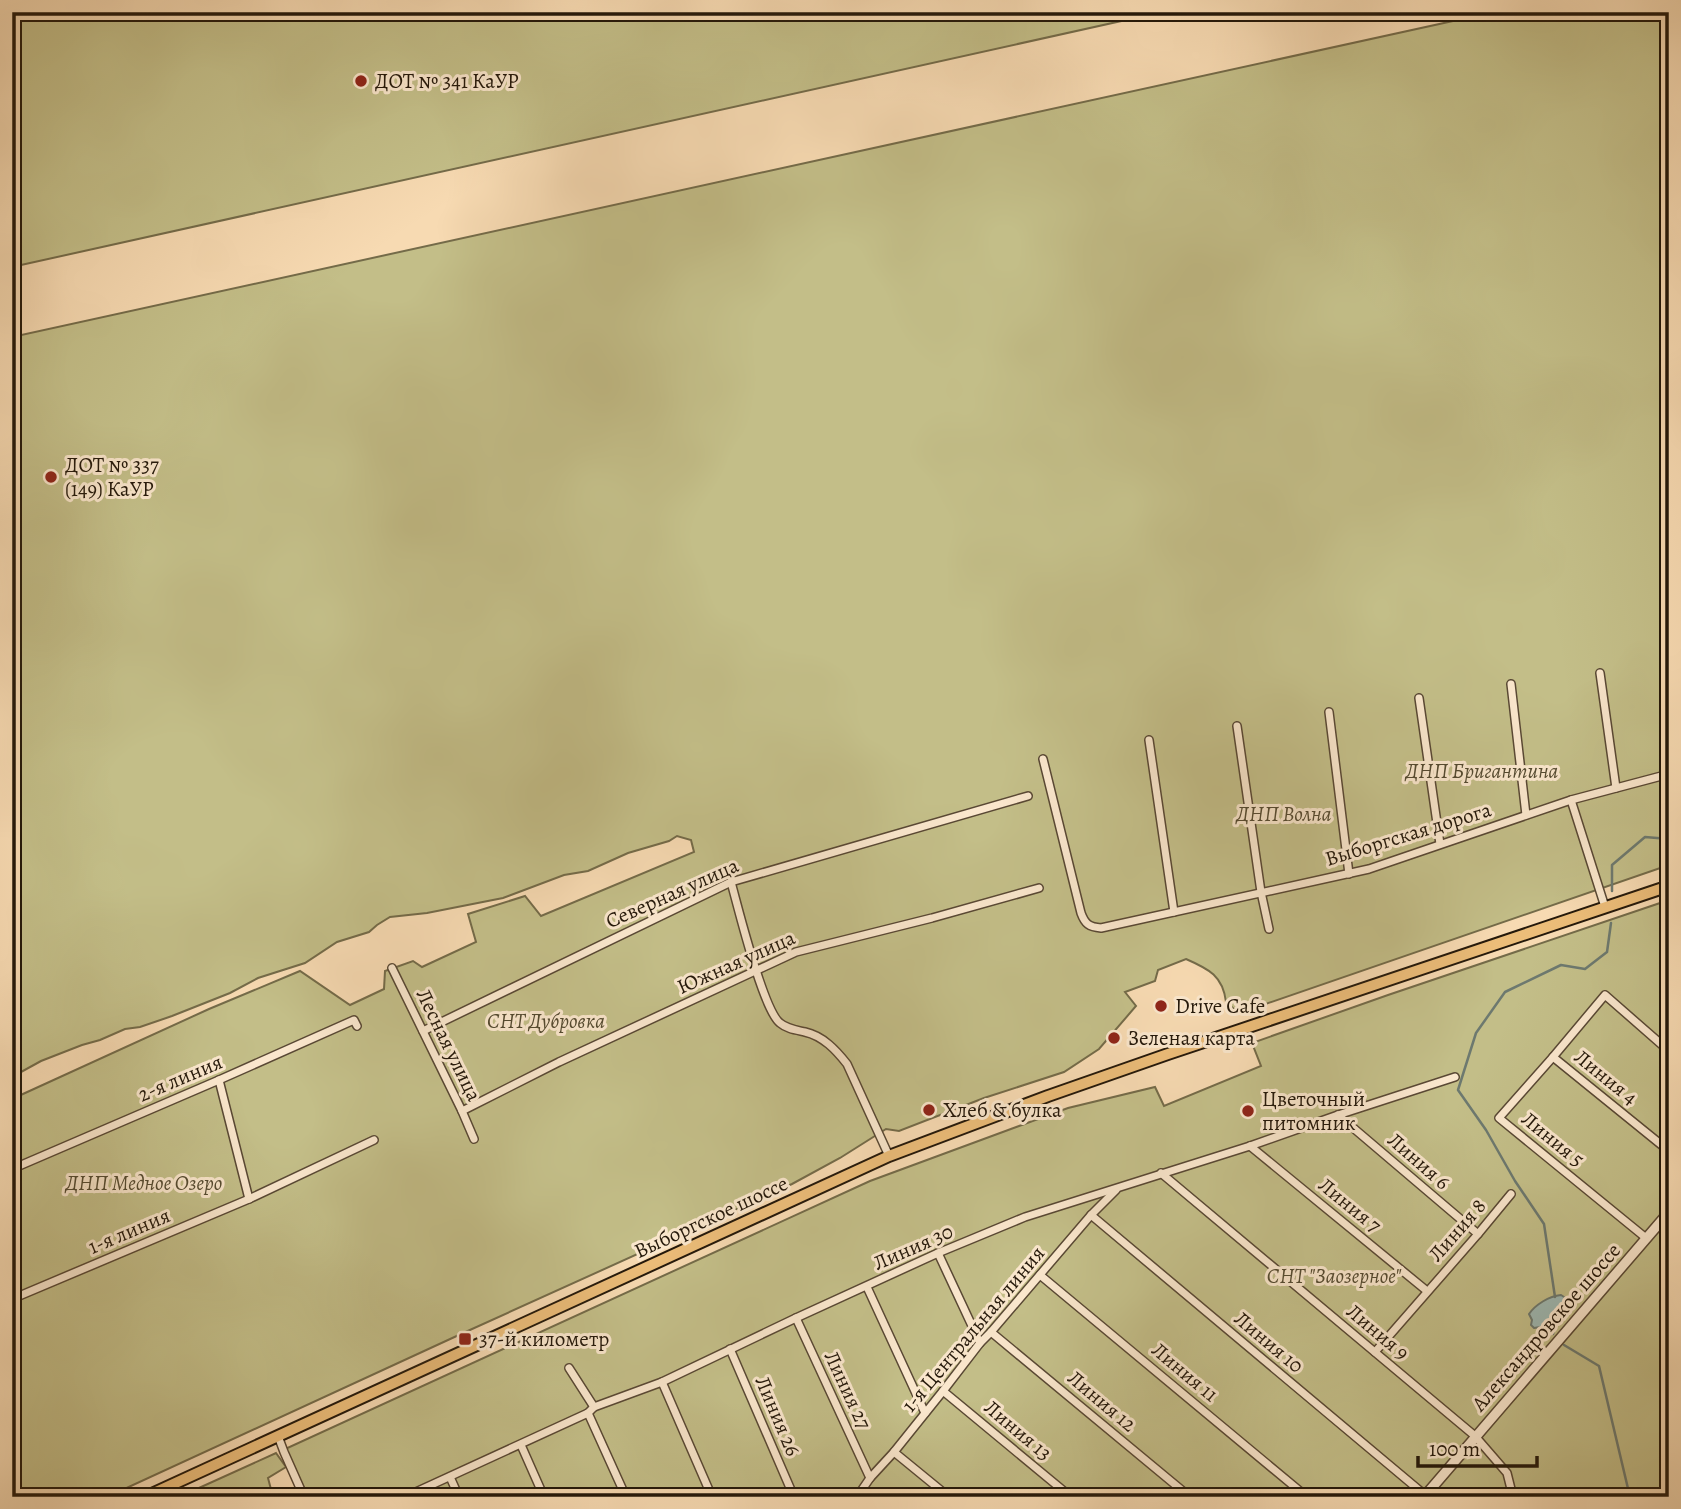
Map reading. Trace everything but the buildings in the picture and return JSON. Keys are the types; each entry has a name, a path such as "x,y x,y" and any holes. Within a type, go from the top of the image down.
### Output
{"main road":[{"path":"1605,907 1669,886"},
{"name":"Выборгское шоссе","path":"145,1497 889,1157 1048,1096 1605,907"}],"street":[{"path":"1600,673 1616,788"},
{"path":"1511,684 1525,815"},
{"path":"1419,698 1440,845"},
{"path":"1329,712 1349,874"},
{"path":"1237,726 1261,892 1269,929"},
{"path":"1149,740 1174,912"},
{"name":"Выборгская дорога","path":"1043,758 1080,913 1092,927 1101,928 1370,869 1571,800 1669,774"},
{"name":"Северная улица","path":"423,1031 731,882 1028,796"},
{"path":"1571,800 1605,907"},
{"path":"731,882 756,970 774,1017 781,1025 808,1032 837,1050 847,1064 889,1157"},
{"name":"Южная улица","path":"463,1111 559,1062 796,952 1039,888"},
{"name":"Лесная улица","path":"392,968 463,1111 474,1139"},
{"name":"Линия 5","path":"1646,1238 1499,1118 1605,995 1669,1051"},
{"name":"2-я линия","path":"12,1169 354,1020 357,1026"},
{"name":"Линия 4","path":"1553,1057 1669,1151"},
{"name":"Линия 30","path":"405,1497 591,1410 662,1382 938,1253 1025,1217 1250,1146 1455,1077"},
{"path":"219,1080 250,1199"},
{"name":"Линия 6","path":"1338,1115 1478,1234"},
{"name":"1-я линия","path":"12,1299 250,1199 374,1140"},
{"name":"Линия 7","path":"1250,1146 1427,1291"},
{"name":"Линия 9","path":"1161,1173 1475,1436 1507,1473 1513,1497"},
{"name":"1-я Центральная линия","path":"857,1497 980,1343 1118,1186"},
{"name":"Линия 8","path":"1375,1352 1511,1194"},
{"name":"Александровское шоссе","path":"1425,1496 1669,1212"},
{"name":"Линия 10","path":"1091,1214 1425,1496"},
{"path":"938,1253 980,1343"},
{"name":"Линия 11","path":"1040,1275 1307,1497"},
{"path":"867,1287 925,1413"},
{"name":"Линия 27","path":"796,1318 870,1478"},
{"name":"Линия 12","path":"991,1332 1190,1497"},
{"name":"Линия 26","path":"730,1349 794,1497"},
{"path":"569,1368 591,1410 626,1497"},
{"path":"662,1382 712,1497"},
{"name":"Линия 13","path":"943,1391 1071,1497"},
{"path":"278,1436 304,1497"},
{"path":"521,1445 544,1497"},
{"path":"894,1451 949,1497"},
{"path":"450,1476 459,1497"}],"green space":[{"path":"12,12 1162,12 12,267"},
{"path":"1494,12 1669,12 1669,865 1251,1009 1234,1009 1226,1002 1222,986 1213,974 1186,959 1158,970 1155,981 1125,992 1136,1006 1099,1049 1064,1072 984,1098 899,1131 886,1129 792,1184 107,1497 12,1497 12,1099 209,1009 300,971 350,1005 384,989 385,971 413,961 422,967 476,942 468,914 525,896 541,916 694,852 691,840 677,836 669,841 628,853 588,871 564,875 503,898 427,913 390,917 369,932 337,942 305,963 258,978 230,993 172,1016 82,1045 41,1061 12,1077 12,337"},
{"name":"СНТ \"Заозерное\"","path":"1669,900 1669,1497 288,1497 302,1490 283,1450 870,1181 1068,1108 1155,1087 1164,1106 1261,1066 1252,1043"},
{"path":"276,1453 286,1467 268,1478 273,1497 179,1497"}],"water":[{"path":"1561,1295 1570,1301 1561,1314 1561,1321 1534,1328 1529,1314 1547,1299"}],"waterway":[{"path":"1612,891 1612,865 1645,837 1669,839"},
{"path":"1555,1297 1544,1224 1458,1090 1476,1033 1505,992 1561,965 1585,969 1607,952 1611,923"},
{"path":"1553,1334 1556,1322"},
{"path":"1564,1345 1599,1366 1630,1497"}],"place":[{"name":"ДОТ № 341 КаУР","path":"361,81"},
{"name":"ДОТ № 337 (149) КаУР","path":"51,477"},
{"name":"Drive Cafe","path":"1161,1006"},
{"name":"Зеленая карта","path":"1114,1038"},
{"name":"Хлеб & булка","path":"929,1110"},
{"name":"Цветочный питомник","path":"1248,1111"},
{"name":"37-й километр","path":"465,1339"}],"park label":[{"name":"ДНП Бригантина","path":"1482,771"},
{"name":"ДНП Волна","path":"1284,814"},
{"name":"СНТ Дубровка","path":"546,1021"},
{"name":"ДНП Медное Озеро","path":"144,1183"}]}
